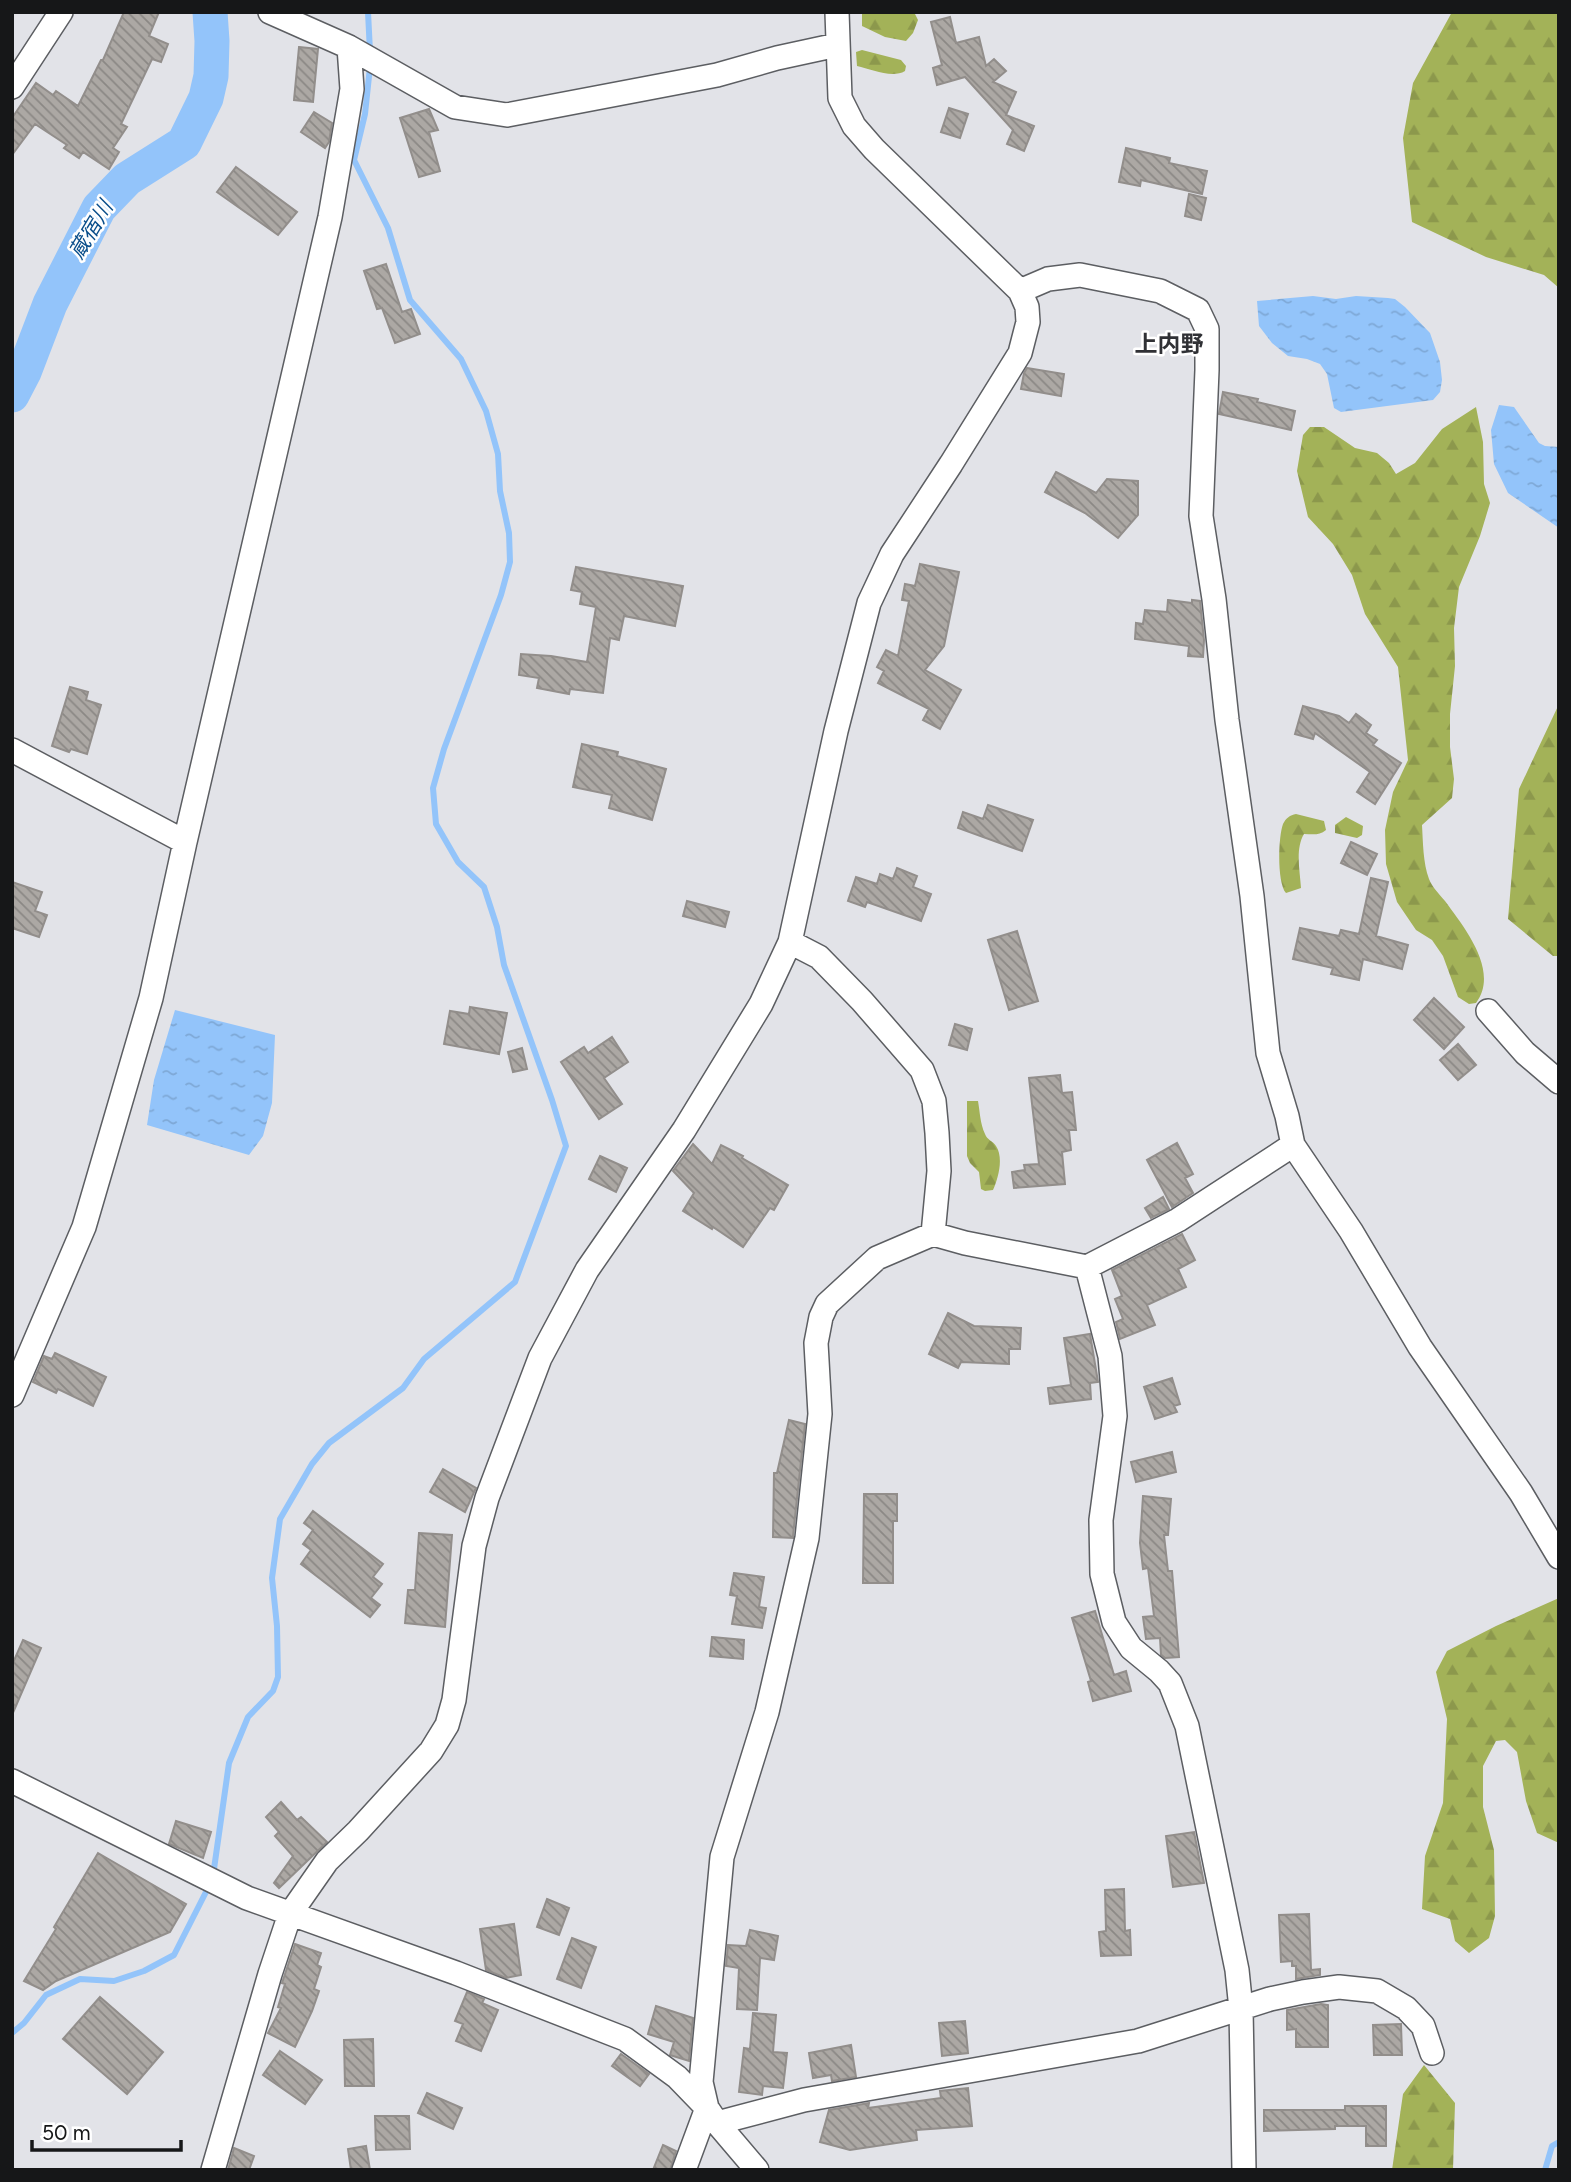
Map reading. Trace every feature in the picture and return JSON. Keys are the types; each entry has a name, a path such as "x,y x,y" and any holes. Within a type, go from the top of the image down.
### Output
{"street":[{"path":"12,87 61,12"},
{"path":"213,2170 290,1914 327,1861 432,1751 447,1725 454,1699 474,1546 487,1498 540,1358 587,1270 684,1130 761,1004 790,942 836,731 869,603 892,554 1020,353 1028,322 1027,307 1020,291 874,149 854,126 840,98 836,12"},
{"path":"271,13 349,47 454,107 507,115 717,75 837,44"},
{"path":"12,1395 84,1227 151,998 330,216 352,89 349,47"},
{"path":"1020,291 1048,279 1080,275 1160,291 1198,310 1207,329 1201,516 1252,896 1268,1054 1293,1144 1351,1231 1420,1347 1521,1493 1559,1557"},
{"path":"12,750 185,842"},
{"path":"790,942 819,957 862,1001 922,1070 934,1101 937,1133 939,1171 933,1234"},
{"path":"1488,1011 1525,1053 1559,1082"},
{"path":"684,2170 712,2115 701,2082 722,1857 767,1712 807,1538 820,1414 816,1343 821,1317 827,1304 877,1258 933,1234 978,1246 1087,1267 1178,1220 1293,1144"},
{"path":"1087,1267 1110,1356 1115,1416 1101,1520 1102,1574 1114,1622 1131,1648 1170,1683 1187,1726 1237,1970 1241,2009 1244,2170"},
{"path":"12,1780 247,1898 456,1973 625,2039 677,2077 757,2170"},
{"path":"712,2115 1138,2041 1303,1992 1339,1987 1377,1991 1406,2008 1423,2026 1432,2053"}],"green space":[{"path":"862,12 914,12 918,20 913,33 906,41 885,37 862,26"},
{"path":"1452,12 1559,12 1559,288 1544,275 1486,257 1412,222 1403,138 1413,83"},
{"path":"862,50 901,60 906,66 905,71 888,74 857,66 856,52"},
{"path":"1476,407 1483,442 1484,484 1490,503 1459,587 1450,714 1454,779 1452,798 1422,825 1424,859 1429,879 1469,936 1482,964 1482,990 1476,1003 1469,1004 1458,997 1443,956 1432,940 1416,930 1397,902 1386,864 1385,830 1393,792 1408,760 1398,667 1365,614 1352,575 1333,544 1308,517 1297,471 1303,435 1310,427 1324,427 1355,448 1377,453 1389,463 1396,474 1415,463 1442,429"},
{"path":"1559,704 1559,956 1553,956 1508,919 1519,789"},
{"path":"1296,814 1324,821 1326,830 1318,834 1304,834 1299,853 1301,888 1286,893 1281,880 1279,860 1281,831 1288,817"},
{"path":"1346,817 1363,826 1362,835 1357,838 1335,833 1335,825"},
{"path":"967,1101 978,1101 985,1134 995,1144 1000,1156 993,1190 981,1189 979,1172 967,1156"},
{"path":"1559,1598 1559,1843 1537,1833 1526,1801 1517,1752 1505,1740 1496,1741 1483,1766 1483,1807 1494,1850 1495,1916 1489,1938 1469,1953 1455,1941 1450,1919 1422,1909 1425,1856 1443,1803 1447,1719 1436,1672 1447,1651"},
{"path":"1424,2065 1455,2103 1453,2170 1392,2170 1403,2094"}],"water":[{"path":"1313,296 1336,299 1356,296 1395,299 1430,333 1440,362 1440,392 1433,400 1341,412 1334,408 1327,374 1320,364 1288,356 1272,343 1259,326 1257,301"},
{"path":"1499,405 1514,407 1539,443 1559,447 1559,528 1508,493 1494,464 1491,430"},
{"path":"175,1010 275,1035 272,1103 263,1136 249,1155 147,1125 154,1080"}],"building":[{"path":"124,12 159,12 149,36 168,44 161,62 152,59 121,124 127,127 113,148 119,152 109,169 83,152 79,158 64,148 67,145 35,124 12,155 12,118 36,83 53,95 56,91 78,106 103,60"},
{"path":"950,17 956,43 979,37 986,66 994,59 1006,71 993,82 1016,92 1006,115 1034,126 1024,151 1007,144 1013,130 965,77 937,85 933,68 942,65 931,22"},
{"path":"299,47 318,49 313,102 294,100"},
{"path":"949,108 968,114 960,138 941,132"},
{"path":"429,109 438,130 429,132 440,171 419,177 400,118"},
{"path":"314,112 332,123 329,142 325,148 301,132"},
{"path":"1126,148 1170,158 1169,163 1207,171 1202,194 1141,180 1140,186 1119,182"},
{"path":"236,167 297,212 278,235 217,192"},
{"path":"1189,194 1206,198 1201,220 1185,216"},
{"path":"386,264 402,312 411,309 420,334 395,343 382,308 377,309 364,271"},
{"path":"1027,368 1064,374 1061,396 1021,389"},
{"path":"1223,392 1258,399 1257,402 1295,411 1291,430 1219,414"},
{"path":"1056,472 1096,493 1107,479 1138,481 1138,515 1118,538 1085,513 1045,492"},
{"path":"920,564 959,572 944,646 925,670 961,690 940,729 923,720 929,709 878,683 884,671 877,667 886,650 898,656 909,601 902,600 905,584 915,586"},
{"path":"576,567 683,586 675,626 624,616 619,640 610,638 603,693 570,689 569,694 537,688 539,678 519,675 521,654 587,662 596,607 580,604 582,592 571,590"},
{"path":"1168,600 1192,603 1192,600 1200,601 1203,657 1188,656 1189,646 1135,639 1136,623 1143,624 1145,610 1167,612"},
{"path":"70,687 88,692 86,700 101,705 87,754 52,746"},
{"path":"1303,706 1339,716 1349,723 1356,714 1371,725 1366,733 1377,740 1373,745 1401,763 1375,804 1357,792 1370,772 1315,733 1313,739 1295,734"},
{"path":"582,744 618,752 617,756 666,769 652,820 609,808 612,795 573,787"},
{"path":"988,805 1033,820 1022,851 958,828 963,812 983,819"},
{"path":"1351,842 1377,854 1367,875 1341,863"},
{"path":"897,868 917,876 913,887 931,894 921,921 867,902 865,907 848,901 856,877 877,884 880,874 893,879"},
{"path":"1371,878 1388,882 1376,936 1408,945 1402,969 1363,959 1359,980 1331,974 1333,968 1293,959 1300,928 1339,936 1341,930 1359,934"},
{"path":"12,882 42,892 35,911 47,915 39,937 12,928"},
{"path":"687,901 729,912 725,927 683,916"},
{"path":"1017,931 1038,1001 1009,1010 988,940"},
{"path":"1434,998 1464,1027 1444,1049 1414,1020"},
{"path":"470,1007 507,1013 499,1054 444,1044 450,1011 469,1014"},
{"path":"955,1024 972,1029 967,1050 949,1045"},
{"path":"612,1037 628,1062 604,1078 622,1104 599,1119 561,1062 584,1047 588,1053"},
{"path":"1458,1044 1476,1065 1458,1080 1440,1060"},
{"path":"522,1048 527,1069 513,1072 508,1052"},
{"path":"1060,1075 1062,1093 1072,1092 1076,1130 1069,1130 1071,1150 1062,1152 1065,1184 1014,1188 1012,1172 1025,1170 1024,1165 1039,1164 1029,1078"},
{"path":"1177,1143 1193,1174 1185,1178 1193,1193 1172,1207 1147,1160"},
{"path":"693,1144 712,1164 721,1145 788,1185 774,1210 770,1208 743,1247 683,1211 694,1193 673,1171"},
{"path":"600,1156 627,1168 616,1192 589,1179"},
{"path":"1163,1197 1169,1209 1151,1218 1145,1208"},
{"path":"1182,1234 1195,1260 1178,1269 1186,1287 1147,1305 1155,1325 1120,1339 1116,1322 1123,1319 1115,1299 1122,1296 1112,1270"},
{"path":"948,1313 974,1326 1021,1328 1020,1349 1009,1349 1009,1364 961,1362 958,1368 929,1354"},
{"path":"1090,1334 1098,1382 1090,1383 1091,1399 1050,1404 1048,1388 1071,1385 1064,1338"},
{"path":"55,1353 106,1377 93,1406 58,1389 56,1393 33,1382 44,1356 52,1359"},
{"path":"1172,1378 1180,1404 1174,1406 1177,1412 1155,1419 1144,1387"},
{"path":"789,1420 805,1424 793,1538 773,1537 774,1473 777,1473"},
{"path":"1172,1452 1176,1472 1136,1482 1131,1462"},
{"path":"443,1469 476,1488 465,1512 430,1492"},
{"path":"864,1494 897,1494 897,1521 893,1521 893,1583 863,1583"},
{"path":"1143,1496 1171,1499 1168,1535 1164,1535 1168,1571 1172,1571 1179,1657 1165,1658 1161,1655 1160,1638 1146,1639 1143,1617 1154,1616 1148,1568 1143,1569 1140,1543"},
{"path":"313,1511 383,1564 373,1577 382,1584 371,1598 380,1605 370,1617 301,1564 311,1550 303,1544 313,1530 304,1523"},
{"path":"419,1533 452,1535 445,1627 405,1623 408,1590 415,1590"},
{"path":"734,1573 764,1577 759,1607 766,1608 762,1628 732,1624 737,1596 730,1595"},
{"path":"1095,1611 1114,1675 1126,1671 1131,1691 1093,1701 1088,1682 1091,1681 1072,1618"},
{"path":"712,1637 744,1640 743,1659 710,1656"},
{"path":"23,1640 41,1648 12,1715 12,1665"},
{"path":"281,1802 297,1820 301,1817 327,1842 279,1888 274,1883 293,1856 275,1836 279,1832 266,1817"},
{"path":"176,1821 211,1832 203,1858 169,1844"},
{"path":"1194,1832 1204,1883 1173,1887 1166,1836"},
{"path":"98,1853 186,1904 170,1932 56,1981 43,1990 24,1981 56,1929 54,1927"},
{"path":"1124,1889 1125,1931 1130,1930 1131,1955 1101,1956 1099,1932 1106,1931 1105,1890"},
{"path":"547,1899 569,1908 559,1935 537,1927"},
{"path":"1309,1914 1311,1970 1320,1969 1320,1975 1296,1979 1296,1966 1292,1966 1292,1961 1281,1962 1279,1915"},
{"path":"514,1924 521,1975 506,1978 486,1970 480,1929"},
{"path":"750,1930 778,1936 774,1960 760,1958 757,2010 737,2009 739,1968 726,1966 728,1945 746,1946"},
{"path":"572,1938 596,1947 581,1988 557,1979"},
{"path":"295,1944 321,1953 317,1965 321,1967 314,1989 319,1991 295,2047 268,2033 281,2008 278,2007 285,1984 282,1983"},
{"path":"467,1992 484,1999 482,2003 498,2010 481,2051 456,2041 463,2024 455,2021"},
{"path":"100,1997 163,2052 127,2094 63,2039"},
{"path":"1328,2005 1328,2047 1296,2047 1296,2029 1287,2030 1287,2010"},
{"path":"656,2006 693,2018 689,2061 670,2055 674,2042 648,2034"},
{"path":"753,2013 776,2015 773,2052 787,2053 783,2088 763,2086 762,2095 739,2092 744,2048 750,2049"},
{"path":"965,2021 968,2053 942,2056 939,2023"},
{"path":"1401,2024 1402,2055 1374,2055 1373,2025"},
{"path":"373,2039 374,2086 345,2086 344,2040"},
{"path":"851,2045 856,2077 832,2081 831,2075 813,2078 809,2053"},
{"path":"280,2051 322,2080 305,2104 263,2075"},
{"path":"621,2054 649,2074 640,2086 612,2066"},
{"path":"968,2088 972,2126 916,2130 917,2140 850,2150 820,2142 829,2110 869,2103 868,2108 941,2098 940,2091"},
{"path":"427,2093 462,2108 453,2129 418,2113"},
{"path":"1345,2106 1386,2106 1386,2146 1366,2146 1366,2126 1264,2131 1264,2110 1345,2110"},
{"path":"375,2116 409,2116 410,2149 376,2150"},
{"path":"663,2145 676,2151 670,2170 653,2170"},
{"path":"366,2146 370,2170 351,2170 348,2149"},
{"path":"234,2148 254,2156 249,2170 228,2170"}],"waterway":[{"name":"蔵宿川","path":"12,395 24,372 50,304 99,208 127,179 184,143 206,98 211,76 210,12"},
{"path":"368,12 370,52"},
{"path":"213,1876 229,1763 248,1717 273,1691 278,1677 272,1578 280,1519 312,1464 329,1443 403,1388 424,1359 515,1282 566,1146 504,965 497,927 484,887 458,862 436,824 433,788 444,749 501,595 510,562 509,533 500,491 498,454 486,411 461,359 410,300 388,228 354,160 365,114 370,67"},
{"path":"12,2033 24,2023 46,1995 80,1979 114,1981 144,1971 174,1955 209,1886"},
{"path":"1545,2170 1552,2146 1559,2142"}],"district":[{"name":"上内野","path":"1169,344"}]}
